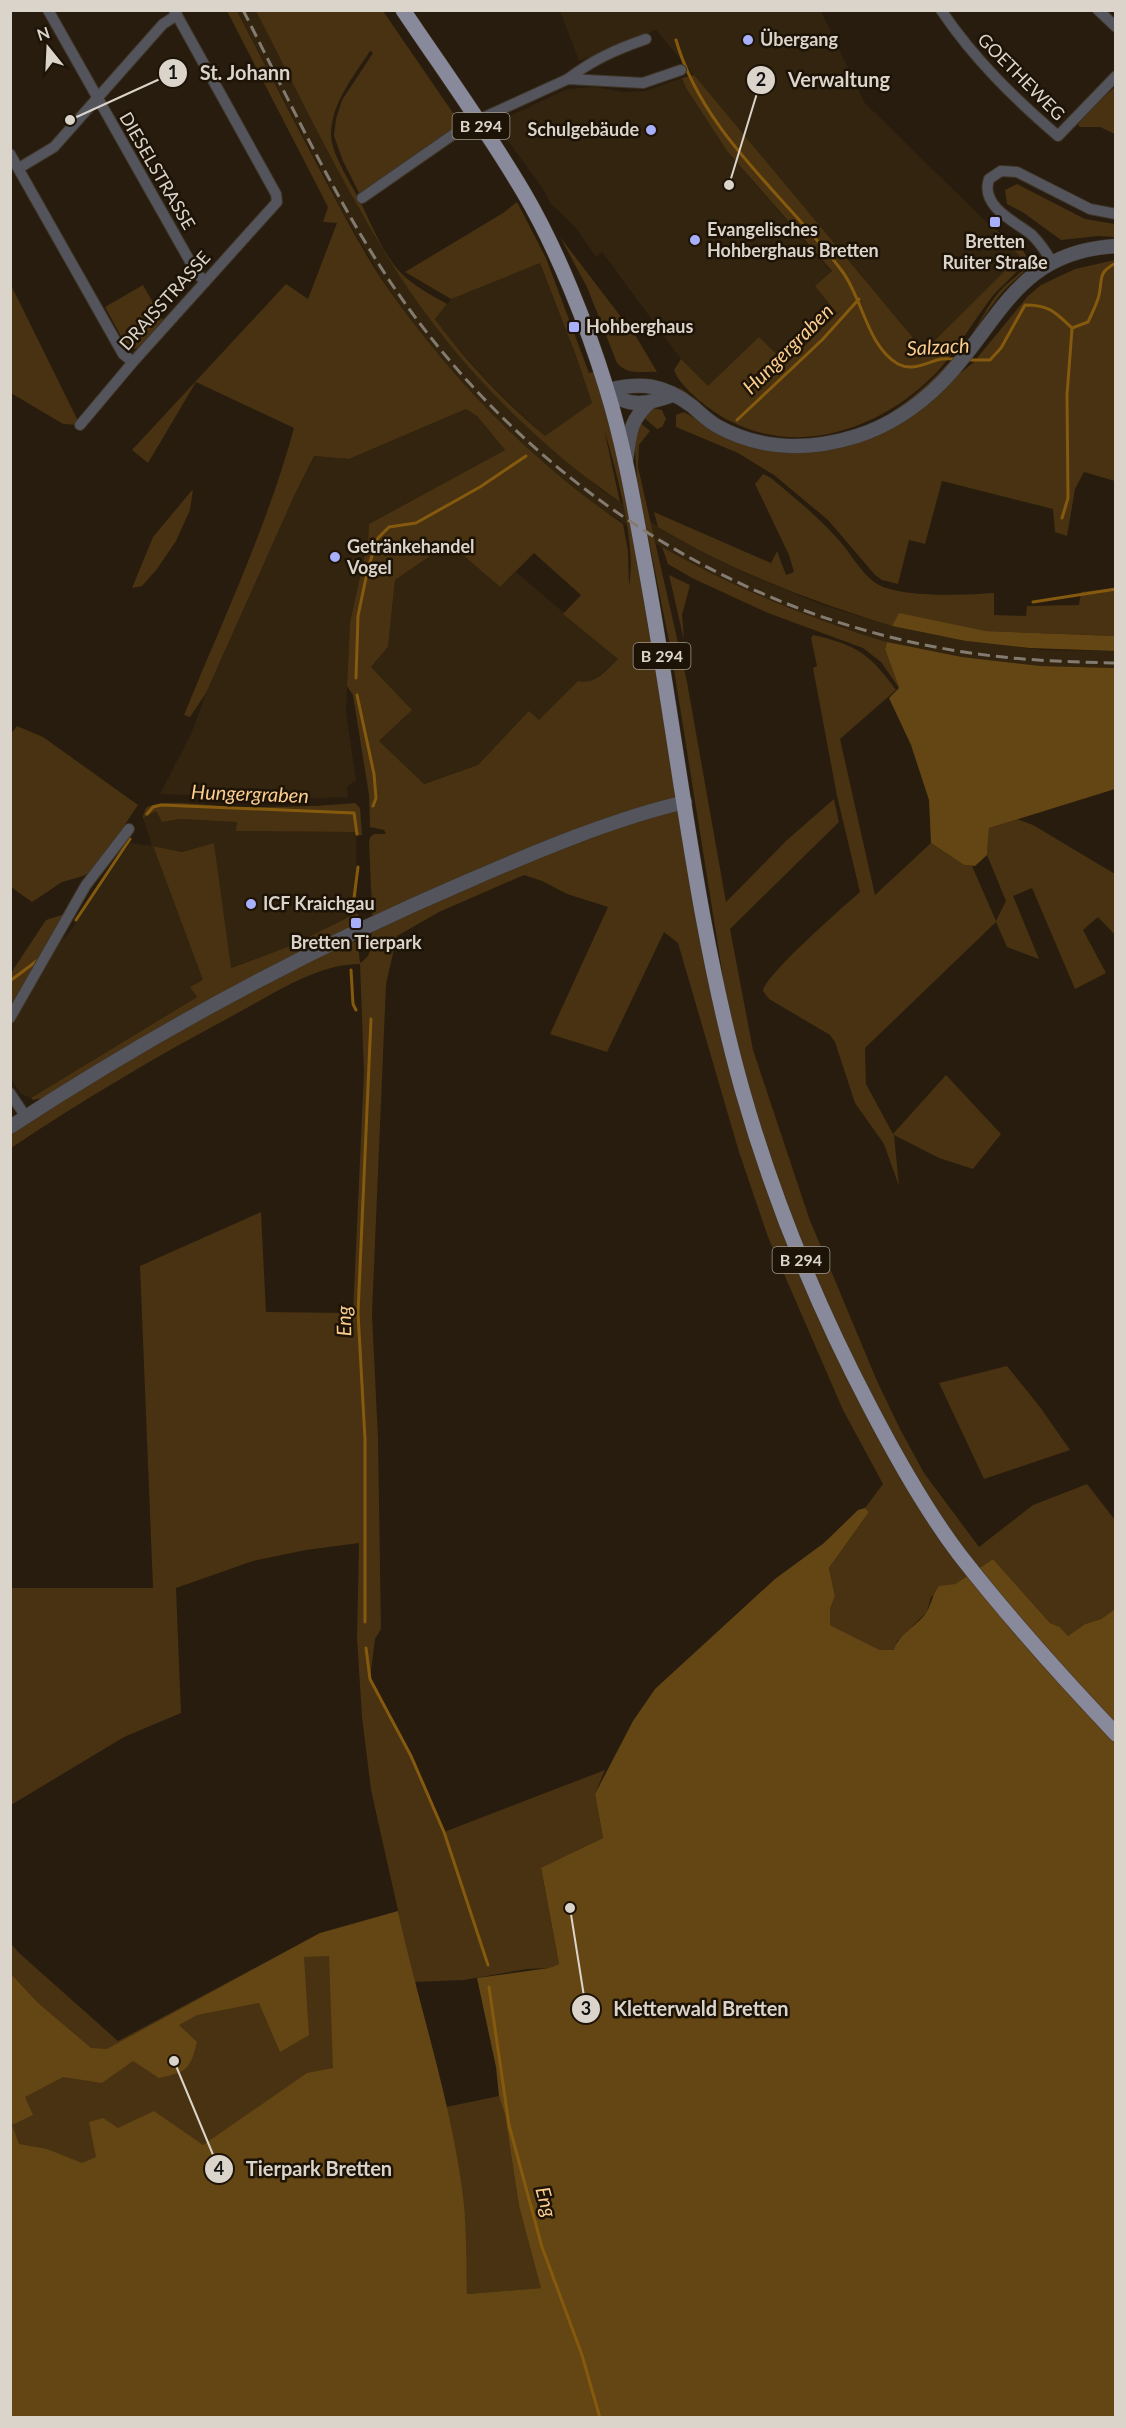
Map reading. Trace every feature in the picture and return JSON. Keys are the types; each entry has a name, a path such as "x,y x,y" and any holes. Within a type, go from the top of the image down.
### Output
{"main road":[{"name":"B 294","path":"403,10 526,195 560,268 607,390 626,463 656,619 702,920 741,1087 778,1205 840,1350 887,1440 958,1552 1036,1648 1116,1734"}],"street":[{"name":"DIESELSTRASSE","path":"48,10 196,272 205,282"},
{"name":"GOETHEWEG","path":"941,10 963,42 986,69 1022,106 1058,136 1116,76"},
{"path":"1098,10 1116,27"},
{"path":"19,168 54,147 163,24 176,13"},
{"name":"DRAISSTRASSE","path":"80,425 133,362 277,202 276,194 176,13"},
{"path":"362,198 477,120 568,79 585,65 612,51 646,39"},
{"path":"568,79 600,80 620,84 643,83 681,70"},
{"path":"10,154 123,354 133,362"},
{"path":"1052,262 1033,236 999,211 988,195 985,181 1001,171 1017,172 1090,209 1116,214"},
{"path":"607,390 632,385 648,385 664,389 690,405 715,425 742,438 764,445 810,447 838,442 885,424 916,404 949,373 1008,297 1022,283 1052,262 1074,252 1116,246"},
{"path":"607,390 618,400 628,403 650,402 673,395"},
{"path":"626,463 632,423 650,402"},
{"path":"10,1127 130,1053 212,1006 366,927 545,849 638,815 685,802"},
{"path":"10,1018 86,885 129,829"},
{"path":"10,1093 26,1118"}],"shaded area":[{"path":"227,11 237,11 352,231 387,287 412,321 438,354 494,416 556,473 623,524 628,551 629,586 631,569 628,529 604,429 620,502 557,454 527,427 471,370 421,308 399,275 379,243 360,211 256,11 383,11 462,126 360,195 343,161 334,136 342,100 373,53 370,51 340,100 332,122 331,134 338,159 388,257 411,282 447,304 435,319 487,381 545,436 592,403 540,263 451,299 405,272 503,213 517,202 546,258 589,373 600,370 607,390 664,704 692,896 739,1077 671,651 637,481 634,433 638,421 650,431 639,445 638,467 687,682 726,902 787,840 834,799 839,822 730,929 753,1050 809,1218 877,1381 924,1473 979,1547 1033,1505 1087,1484 1115,1520 1115,1609 1101,1619 1085,1624 1068,1636 1060,1627 1050,1623 993,1559 931,1597 927,1612 897,1641 895,1650 880,1650 830,1625 830,1609 835,1596 829,1568 869,1512 865,1508 883,1484 843,1410 768,1237 739,1152 678,943 664,932 607,1052 550,1034 608,907 567,894 524,875 439,912 397,936 386,984 372,1314 378,1438 381,1629 375,1639 370,1679 411,1756 444,1832 605,1770 595,1794 603,1838 541,1869 559,1964 549,1968 527,1969 464,1980 414,1982 371,1790 362,1717 357,1638 359,1543 306,1550 253,1561 176,1588 181,1713 124,1737 11,1805 11,1588 153,1588 140,1266 261,1212 266,1312 353,1313 364,1072 360,964 327,969 279,990 121,1079 11,1148 11,1133 217,1007 350,940 358,943 360,963 370,952 373,930 369,843 370,837 374,834 386,834 384,830 370,827 369,795 353,695 347,686 350,622 368,541 369,524 505,450 477,416 466,409 349,459 314,456 206,693 190,717 184,715 258,537 294,428 196,382 148,463 132,450 286,284 308,299 337,223 323,222 328,207","holes":["449,543 500,587 534,553 581,595 563,614 618,659 595,679 578,681 539,720 529,711 478,765 424,784 379,741 412,710 371,667 388,647 395,580"]},
{"path":"237,11 256,11 358,207 400,276 450,344 503,403 603,491 673,536 745,573 820,604 892,626 966,641 1043,650 1115,651 1115,668 1041,666 962,657 887,642 814,619 738,587 675,556 594,504 542,463 491,414 436,354 386,285 344,214"},
{"path":"560,11 821,11 864,102 1021,256 924,351 656,30 579,61"},
{"path":"694,75 924,351 1020,256 992,228 1021,246 1026,256 1020,268 991,298 945,363 916,391 892,408 841,431 813,436 785,437 757,432 730,421 706,406 677,377 674,370 681,359 708,386 759,337 786,364 844,307 837,313 815,286 832,271 727,151 686,88 682,78"},
{"name":"Evangelisches Hohberghaus Bretten","path":"682,78 686,88 727,151 854,298 734,413 681,359 602,252 596,257 576,228 551,204 543,189 495,123 567,89 595,87 622,92 645,91"},
{"path":"1115,87 1115,134 1100,127 1080,127 1078,125 1084,116"},
{"path":"1017,184 1085,219 1115,224 1115,237 1099,236 1061,240 1024,213 1007,204 1005,190"},
{"path":"560,237 637,338 657,372 626,370 617,363 587,287"},
{"path":"1115,260 1115,481 1084,472 1075,489 1067,536 1055,532 1053,509 942,481 925,544 909,540 898,584 882,580 875,575 828,520 774,475 738,453 676,427 676,415 684,412 728,438 840,447 947,383 973,363 1028,296 1041,285 1075,269"},
{"path":"540,263 592,403 545,437 492,386 451,341 435,319 453,297"},
{"path":"1029,264 1031,266 1001,294 949,366 929,388 900,410 869,427 835,438 802,443 768,440 736,430 705,413 678,387 713,416 746,432 779,440 812,441 842,435 872,423 899,407 925,386 969,338 999,292"},
{"path":"10,283 80,425 63,424 11,393"},
{"path":"143,285 163,320 138,348 131,350 127,347 105,307"},
{"path":"653,408 662,410 666,419 662,427 657,429 642,416"},
{"path":"466,409 477,416 505,450 369,524 368,541 350,622 346,712 356,781 347,786 348,797 295,799 160,794 193,730 206,693 314,456 349,459"},
{"path":"763,474 771,478 821,521 861,569 879,585 919,594 994,593 994,615 1026,616 1027,606 1079,605 1081,592 1115,588 1115,636 986,631 900,614 892,626 772,584 714,558 658,527 654,512 771,563 777,551 786,575 794,572 789,555 755,484"},
{"path":"193,489 190,510 176,541 142,586 132,588 153,537"},
{"path":"449,543 500,587 516,572 618,659 594,681 586,683 578,681 539,721 529,712 478,765 423,784 379,741 411,710 371,667 388,647 395,580"},
{"path":"662,547 772,601 828,623 887,642 885,649 899,688 881,662 863,648 768,613 692,578 668,564"},
{"path":"669,575 690,585 682,615 684,640"},
{"path":"899,613 986,631 1115,636 1115,651 1030,648 966,641 892,626"},
{"path":"813,635 852,647 870,659 896,690 840,739 875,895 931,843 964,865 972,866 996,921 1006,901 987,855 989,828 1017,819 1033,825 1115,874 1115,935 1098,917 1083,930 1106,973 1075,989 1032,888 1013,896 1039,959 1007,947 996,922 865,1048 866,1084 893,1134 946,1075 1001,1134 973,1169 939,1158 894,1135 899,1186 884,1144 855,1103 835,1042 830,1035 769,999 763,991 767,983 790,957 860,892 837,796 813,668 817,666 811,638"},
{"path":"887,642 962,657 1041,666 1115,668 1115,789 989,828 987,855 975,866 964,865 931,843 929,800 911,745 889,698 899,688 885,649"},
{"path":"17,726 43,737 138,805 95,869 83,876 62,882 32,902 11,887 10,735"},
{"path":"164,803 249,807 355,803 360,808 362,835 356,836 355,832 236,831 237,822 180,819 162,822 156,811 143,818 146,808"},
{"path":"156,811 162,822 179,819 237,822 237,831 356,832 357,913 290,946 230,968 214,843 182,852 153,846 204,981 197,997 31,1098 21,1094 11,1079 11,1018 51,950 69,933 130,843 152,846 143,818"},
{"path":"214,843 231,968 290,946 357,913 360,917 353,925 202,1004 48,1097 33,1100 31,1098 197,997 190,987 203,980 153,846 182,852"},
{"path":"65,914 11,1018 11,973 46,920"},
{"path":"1007,1366 1040,1407 1070,1450 984,1479 939,1383"},
{"path":"865,1508 869,1512 829,1568 835,1596 830,1609 830,1625 880,1650 894,1650 900,1639 926,1613 939,1586 955,1584 993,1559 1050,1623 1060,1627 1068,1636 1085,1624 1101,1619 1115,1609 1115,2417 11,2417 10,1973 38,2003 91,2048 107,2049 320,1933 398,1911 456,2153 465,2214 467,2294 541,2288 519,2206 505,2115 499,2096 496,2067 477,1978 549,1968 559,1964 541,1868 603,1838 595,1794 633,1721 655,1689 775,1579 824,1543 858,1510","holes":["329,1956 333,2068 307,2073 203,2145 154,2111 118,2128 103,2118 89,2122 96,2157 82,2163 47,2149 19,2144 12,2125 33,2115 25,2097 63,2077 102,2083 133,2061 159,2078 176,2074 189,2064 197,2042 179,2025 197,2015 259,2003 280,2052 309,2035 304,1957"]},
{"path":"320,1933 322,1937 338,1937 338,2073 191,2163 11,2183 10,1942 18,1952 118,2041"},
{"path":"499,2096 505,2115 519,2206 542,2288 467,2294 462,2189 446,2107"}],"waterway":[{"name":"Salzach","path":"676,40 689,74 705,105 748,163 842,271 879,346 898,364 908,367 942,359 955,359"},
{"name":"Salzach","path":"968,360 990,360 1001,348 1025,305 1046,308 1072,328 1088,322 1098,298 1103,273 1116,263"},
{"name":"Hungergraben","path":"737,420 822,340 859,299"},
{"path":"1062,518 1068,498 1067,395 1072,329"},
{"name":"Hungergraben","path":"356,678 358,616 368,568 378,538 389,527 416,523 480,487 526,456"},
{"path":"1033,602 1116,589"},
{"name":"Hungergraben","path":"357,695 374,774 376,798 373,806"},
{"name":"Hungergraben","path":"147,814 153,807 161,805 354,813 357,834"},
{"name":"Hungergraben","path":"76,920 130,839"},
{"name":"Eng","path":"352,914 358,867"},
{"name":"Hungergraben","path":"10,981 38,960"},
{"name":"Eng","path":"351,970 353,1004 356,1010"},
{"name":"Eng","path":"365,1622 365,1439 358,1313 371,1019"},
{"name":"Eng","path":"366,1648 370,1679 411,1756 444,1832 488,1965"},
{"name":"Eng","path":"489,1987 509,2125 542,2247 582,2355 600,2418"}],"railway":[{"path":"243,10 350,217 391,283 444,353 503,418 568,476 639,527 714,571 794,607 878,634 964,652 1040,660 1116,663"}],"place":[{"name":"Übergang","path":"748,40"},
{"name":"St. Johann","path":"70,120"},
{"name":"Schulgebäude","path":"651,130"},
{"name":"Verwaltung","path":"729,185"},
{"name":"Bretten Ruiter Straße","path":"995,222"},
{"name":"Evangelisches Hohberghaus Bretten","path":"695,240"},
{"name":"Hohberghaus","path":"574,327"},
{"name":"Getränkehandel Vogel","path":"335,557"},
{"name":"ICF Kraichgau","path":"251,904"},
{"name":"Bretten Tierpark","path":"356,923"},
{"name":"Kletterwald Bretten","path":"570,1908"},
{"name":"Tierpark Bretten","path":"174,2061"}]}
